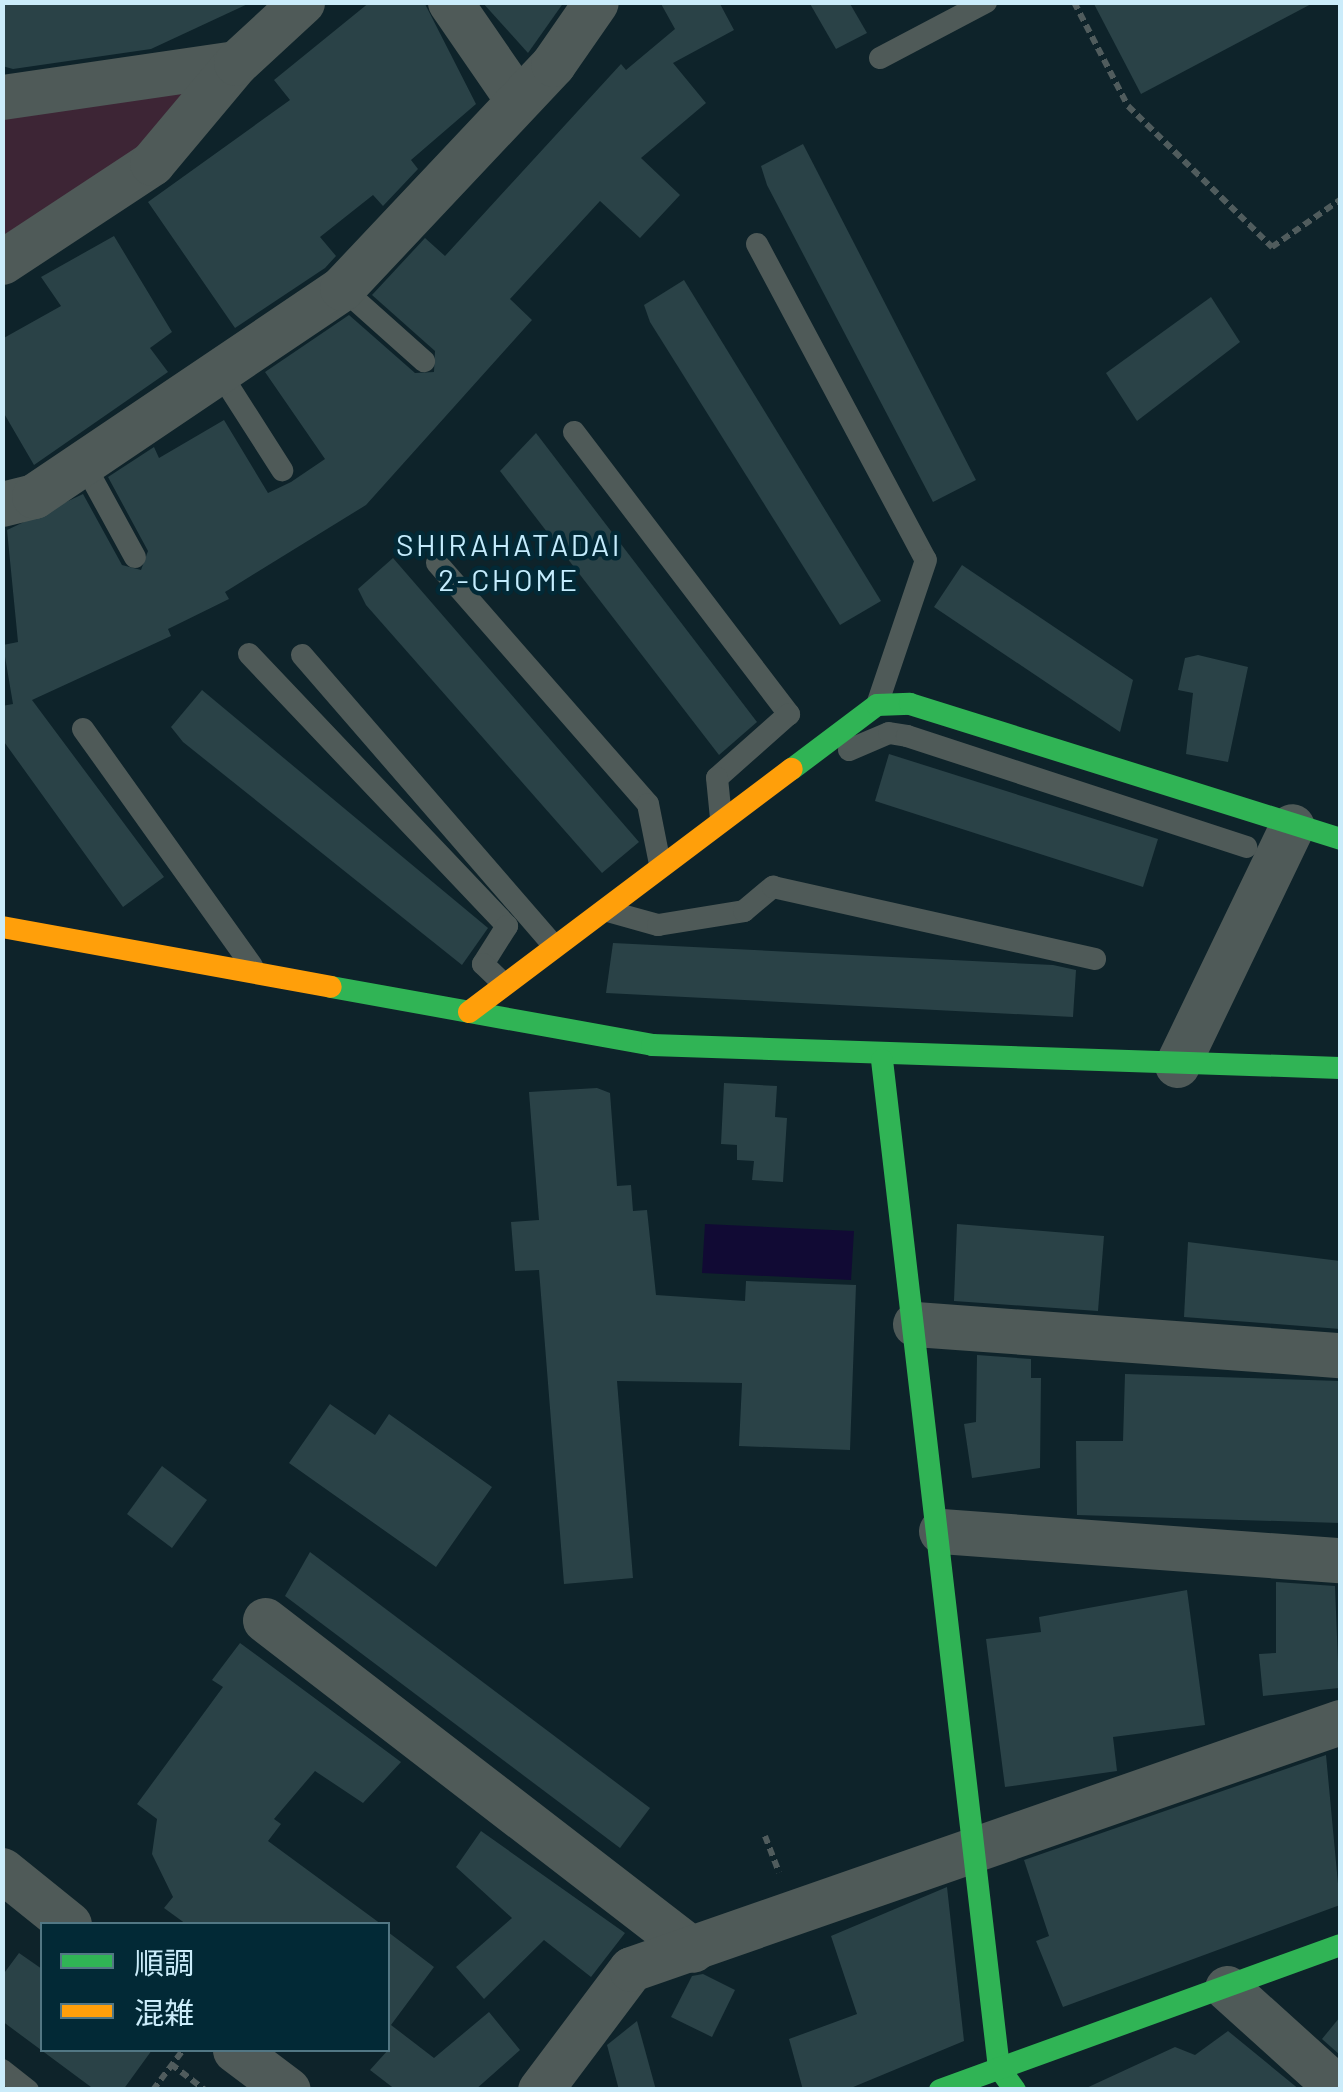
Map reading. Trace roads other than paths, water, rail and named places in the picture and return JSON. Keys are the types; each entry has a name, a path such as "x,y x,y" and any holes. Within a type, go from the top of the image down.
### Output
{"street":[{"path":"2,262 152,163 236,63 302,2"},
{"path":"450,2 516,98"},
{"path":"2,504 34,496 222,376 342,288 516,98 596,2"},
{"path":"2,97 236,63"},
{"path":"469,1012 660,864 877,704 910,704 1340,839"},
{"path":"1176,1065 1292,826"},
{"path":"2,928 652,1045 882,1060 1340,1068"},
{"path":"882,1060 941,1531 999,2068 1015,2090"},
{"path":"915,1324 1340,1355"},
{"path":"941,1531 1340,1560"},
{"path":"265,1620 693,1950"},
{"path":"540,2090 631,1969 1340,1722"},
{"path":"2,1870 67,1922"},
{"path":"940,2090 1340,1945"},
{"path":"1227,1988 1340,2090"},
{"path":"238,2052 288,2090"}],"lane":[{"path":"880,58 986,2"},
{"path":"757,244 926,560 877,704"},
{"path":"342,288 424,361"},
{"path":"222,376 282,470"},
{"path":"574,432 789,714 717,778 721,819"},
{"path":"84,464 135,556"},
{"path":"437,563 648,804 660,864"},
{"path":"248,654 507,926 483,964 504,984"},
{"path":"302,656 554,946"},
{"path":"83,729 256,973"},
{"path":"829,740 845,751 889,733 907,736 1246,846"},
{"path":"604,907 658,925 744,911 772,887 1095,960"},
{"path":"2,2070 28,2090"}],"district":[{"name":"SHIRAHATADAI 2-CHOME","path":"509,561"}]}
